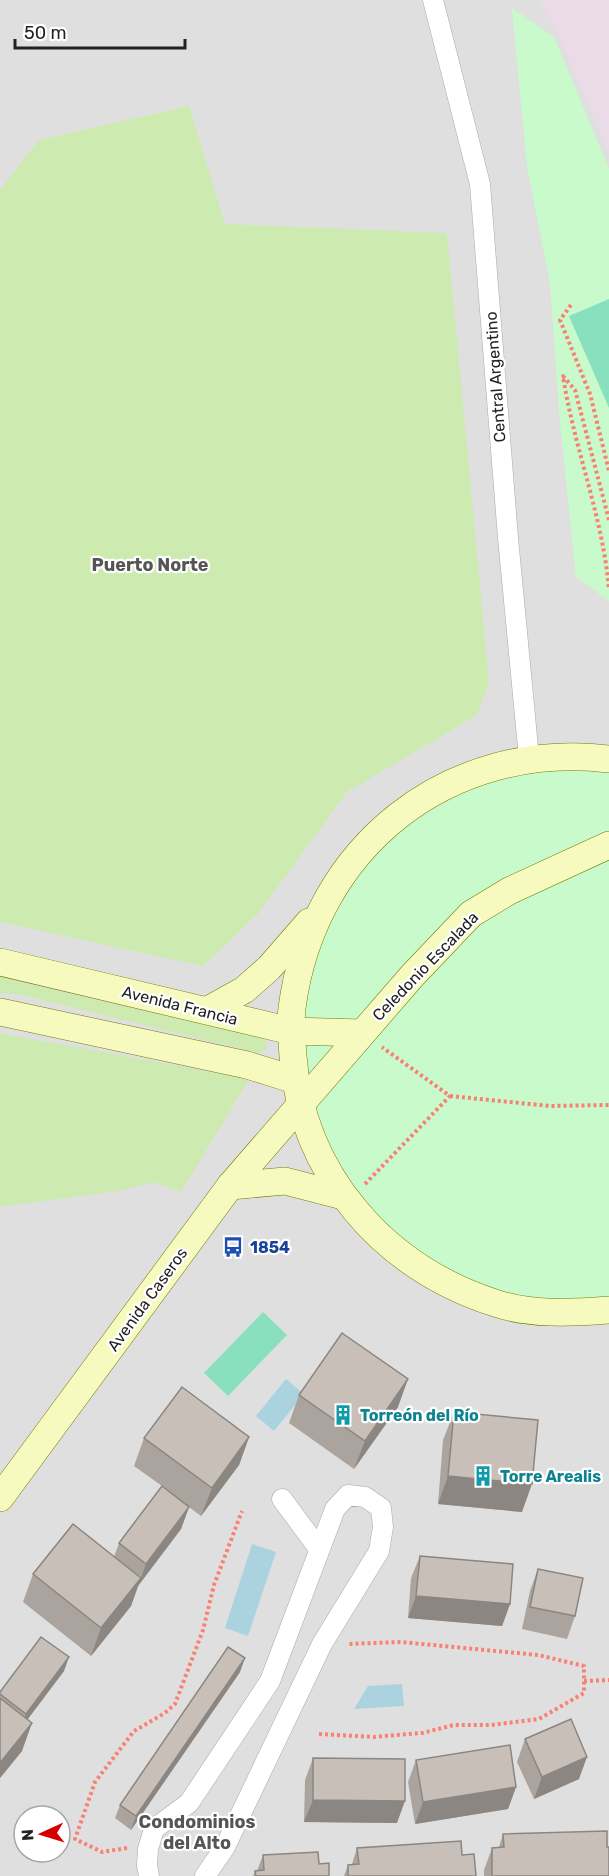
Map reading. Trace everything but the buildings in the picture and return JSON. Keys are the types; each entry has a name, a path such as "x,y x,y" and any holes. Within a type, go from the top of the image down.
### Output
{"main road":[{"path":"609,759 577,755 529,758 477,771 429,793 386,824 350,862 322,908 306,943 292,1008 291,1031 297,1093 320,1158 345,1199 386,1244 438,1280 497,1304 567,1313 609,1310"},
{"name":"Celedonio Escalada","path":"297,1093 362,1033 471,914 509,891 609,844"},
{"path":"208,1010 244,990 269,968 322,908"},
{"name":"Avenida Francia","path":"0,962 291,1031 362,1033"},
{"path":"0,1012 247,1065 297,1093"},
{"name":"Avenida Caseros","path":"2,1489 230,1186 297,1093"},
{"path":"230,1186 285,1181 345,1199"}],"street":[{"name":"Central Argentino","path":"434,0 480,184 508,538 529,758"},
{"path":"567,1313 609,1323"},
{"path":"149,1876 148,1849 154,1829 189,1803 270,1681 335,1509 348,1496 365,1497 381,1508 383,1527 379,1551 322,1644 225,1847 205,1876"},
{"path":"282,1499 319,1549"}],"path":[{"path":"571,304 560,320 590,394 609,471"},
{"path":"609,520 575,390 563,376 567,402 595,510 609,590"},
{"path":"362,1033 450,1096 550,1106 609,1105"},
{"path":"345,1199 450,1096"},
{"path":"148,1849 102,1852 75,1839 96,1782 102,1773 134,1731 165,1713 175,1704 203,1630 214,1585 242,1510"},
{"path":"319,1734 374,1737 410,1734 454,1725 491,1725 538,1719 584,1693 584,1666 538,1655 401,1642 322,1644"},
{"path":"584,1681 609,1680"}],"shaded area":[{"path":"0,0 609,0 609,1876 0,1876"},
{"path":"540,0 609,0 609,152 557,32"}],"green space":[{"path":"512,8 554,37 609,169 609,601 576,577 560,423 550,284 527,167"},
{"path":"189,106 225,224 447,233 489,682 477,715 347,792 257,915 203,966 0,922 0,190 39,140"},
{"path":"609,299 609,408 569,316"},
{"path":"609,759 609,1310 567,1313 438,1280 343,1196 291,1031 322,908 429,793"},
{"path":"0,974 19,982 259,1037 266,1042 267,1048 263,1052 255,1052 21,995 0,993"},
{"path":"0,1033 249,1079 181,1192 154,1182 118,1191 0,1207"},
{"path":"263,1312 287,1335 228,1396 204,1373"}],"water":[{"path":"286,1379 304,1394 274,1431 256,1416"},
{"path":"252,1544 276,1552 248,1636 225,1628"},
{"path":"402,1684 404,1706 354,1709 368,1686"}],"place":[{"name":"1854","path":"233,1247"},
{"name":"Torreón del Río","path":"343,1415"},
{"name":"Torre Arealis","path":"483,1476"}],"district":[{"name":"Puerto Norte","path":"150,565"},
{"name":"Condominios del Alto","path":"197,1832"}]}
